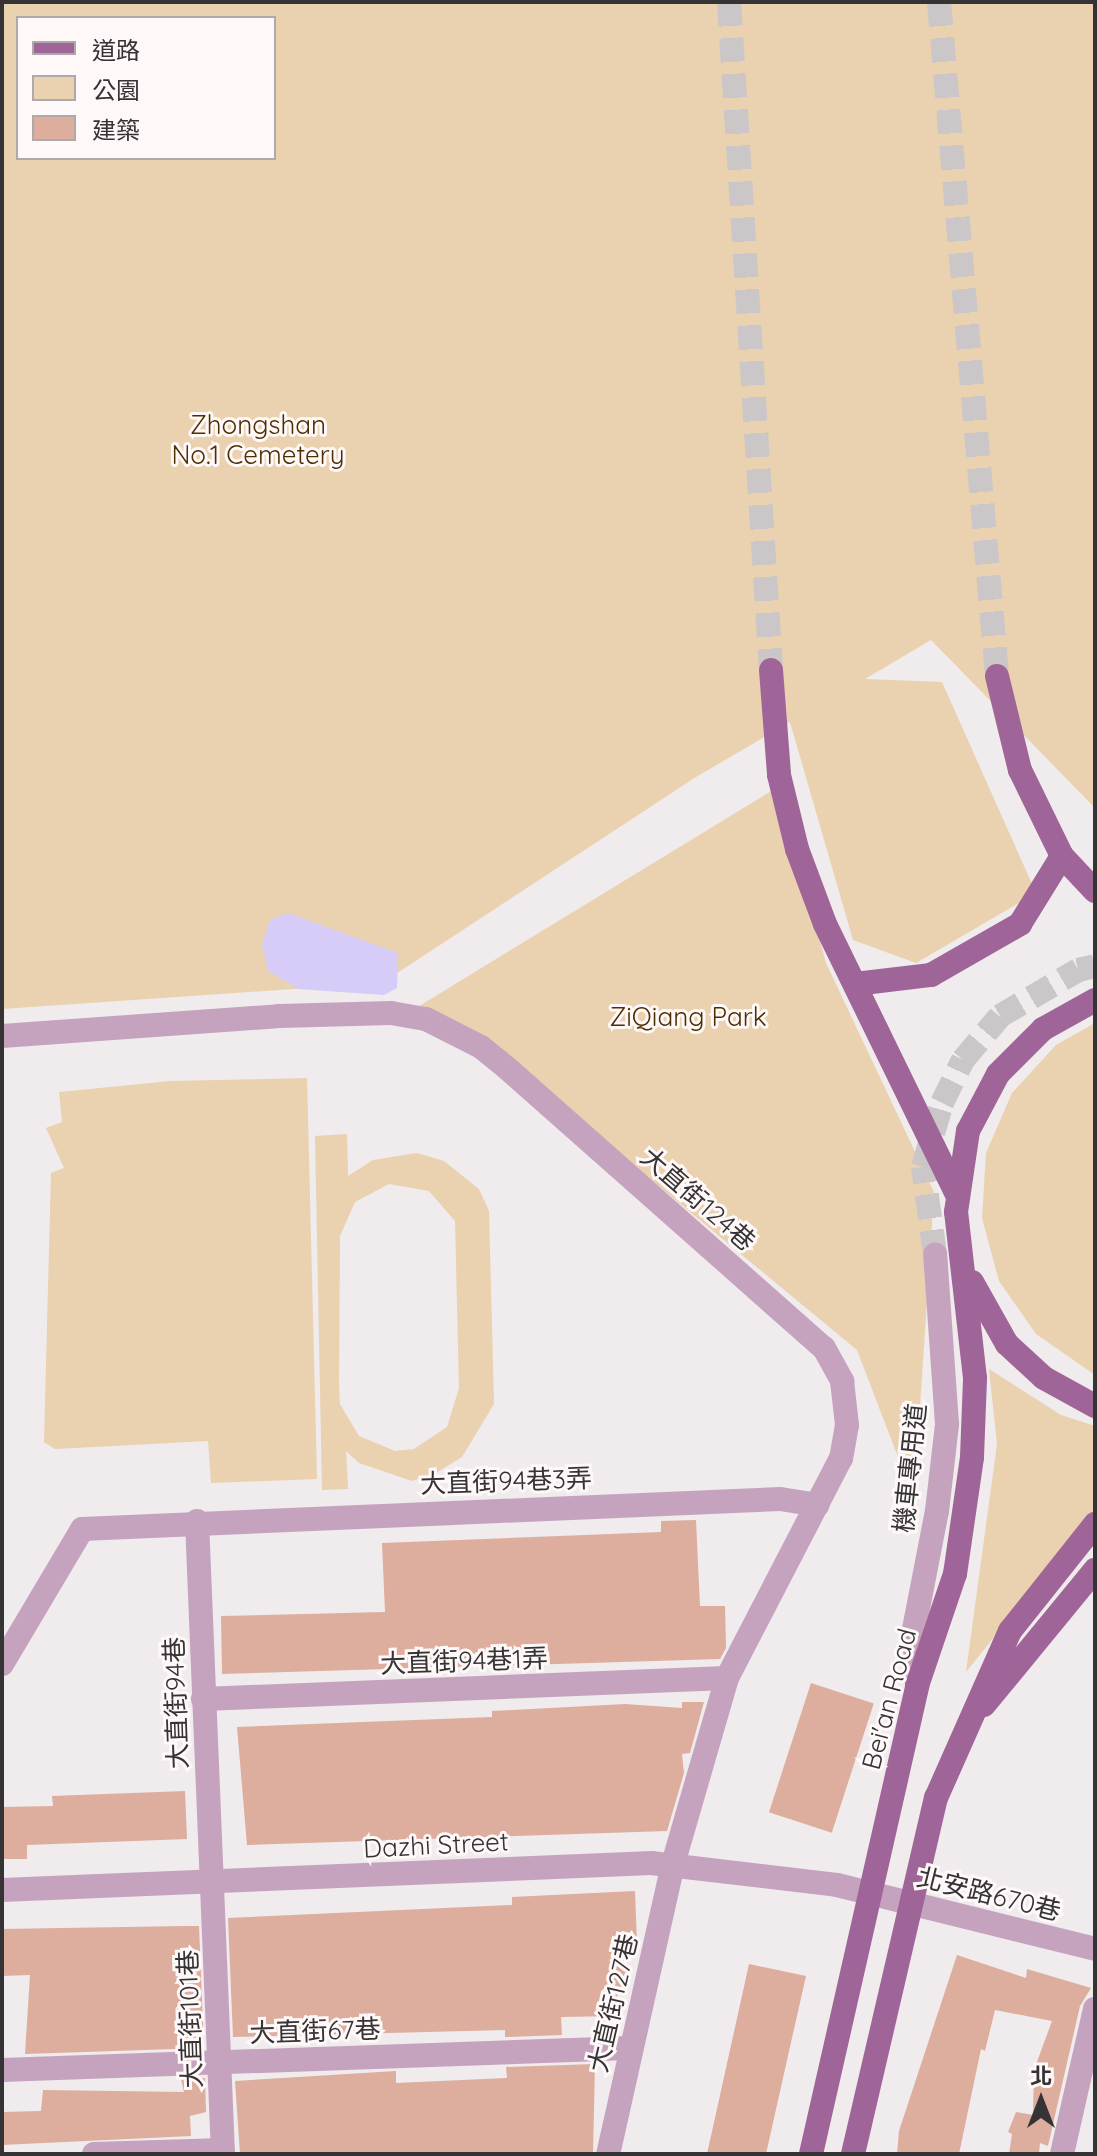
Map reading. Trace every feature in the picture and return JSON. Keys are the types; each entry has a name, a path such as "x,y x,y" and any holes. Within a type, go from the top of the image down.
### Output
{"main road":[{"path":"771,670 779,775 797,849 855,984 956,1193"},
{"path":"997,676 1020,770 1062,856 1095,891"},
{"path":"855,984 931,975 1020,924 1038,903 1062,856"},
{"name":"Bei'an Road","path":"811,2154 917,1686 955,1574 972,1457 975,1378 956,1193 968,1131 998,1074 1043,1029 1095,1000"},
{"name":"Bei'an Road","path":"962,1254 979,1301 1007,1344 1044,1378 1095,1406"},
{"path":"853,2154 909,1903 936,1798 1010,1631 1095,1524"},
{"path":"969,1721 1095,1570"}],"street":[{"path":"1062,856 1095,870"},
{"name":"大直街124巷","path":"2,1036 391,1013 426,1019 472,1041 824,1348 842,1381 847,1425 841,1458 727,1678 673,1864"},
{"name":"機車專用道","path":"917,1686 914,1629 937,1511 947,1424 935,1254"},
{"name":"大直街94巷3弄","path":"2,1664 82,1529 197,1521 780,1499 818,1505"},
{"name":"大直街94巷","path":"197,1521 212,1883"},
{"name":"大直街94巷1弄","path":"203,1699 727,1678"},
{"name":"Dazhi Street","path":"2,1890 673,1864 869,1892"},
{"name":"大直街127巷","path":"608,2154 673,1864"},
{"name":"大直街101巷","path":"212,1883 223,2152"},
{"name":"北安路670巷","path":"869,1892 1095,1949"},
{"path":"1062,2154 1095,2009"},
{"name":"大直街67巷","path":"2,2070 630,2048"},
{"path":"94,2154 223,2152"}],"green space":[{"name":"Zhongshan No.1 Cemetery","path":"2,2 1095,2 1095,808 931,640 865,679 942,682 1036,893 916,963 853,940 790,722 696,777 382,983 2,1009"},
{"name":"ZiQiang Park","path":"778,787 826,963 934,1192 914,1499 857,1350 482,1040 416,1008"},
{"path":"1095,1023 1095,1375 1036,1334 999,1281 982,1218 986,1153 1012,1093 1056,1045"},
{"path":"307,1078 317,1479 211,1483 208,1441 55,1449 44,1442 51,1173 64,1168 46,1128 62,1122 59,1092 171,1081"},
{"path":"347,1134 348,1176 373,1160 417,1153 444,1161 479,1189 489,1211 494,1404 462,1457 436,1473 412,1481 359,1463 346,1451 348,1489 322,1490 315,1136","holes":["389,1184 429,1191 455,1221 459,1388 447,1427 414,1449 395,1451 359,1436 340,1404 340,1236 355,1202"]},
{"path":"989,1369 1061,1415 1095,1426 1095,1512 966,1672 997,1444"}],"shaded area":[{"path":"288,913 398,953 397,988 384,995 298,989 268,971 262,944 270,920"}],"building":[{"path":"696,1520 700,1606 725,1606 726,1648 720,1659 222,1674 221,1616 385,1612 382,1543 661,1532 661,1521"},
{"path":"811,1683 874,1703 832,1833 769,1812"},
{"path":"682,1702 704,1702 690,1753 682,1754 684,1773 667,1831 247,1845 237,1727 492,1717 492,1711 625,1704 682,1708"},
{"path":"185,1791 187,1839 27,1845 27,1859 2,1859 2,1807 53,1806 52,1796"},
{"path":"635,1891 637,1944 627,1944 628,1988 617,1988 618,2016 561,2017 562,2035 505,2037 505,2030 233,2037 228,1918 512,1905 512,1897"},
{"path":"199,1926 204,2048 25,2054 30,1975 2,1976 2,1929"},
{"path":"957,1955 1026,1978 1027,1969 1091,1988 1080,2006 1048,2146 1040,2143 1039,2154 1009,2154 1012,2134 1008,2132 1016,2112 1033,2115 1034,2070 1052,2021 995,2010 985,2051 981,2049 959,2154 897,2154 899,2131"},
{"path":"749,1964 806,1976 766,2154 707,2154"},
{"path":"595,2064 593,2154 240,2154 235,2081 396,2071 396,2083 507,2078 506,2067"},
{"path":"205,2078 206,2112 190,2116 191,2136 2,2145 2,2112 41,2111 43,2090 184,2092 181,2079"}],"tunnel":[{"path":"729,2 771,670"},
{"path":"939,2 997,676"},
{"path":"935,1254 923,1167 942,1103 963,1060 1000,1016 1078,970 1095,966"}]}
